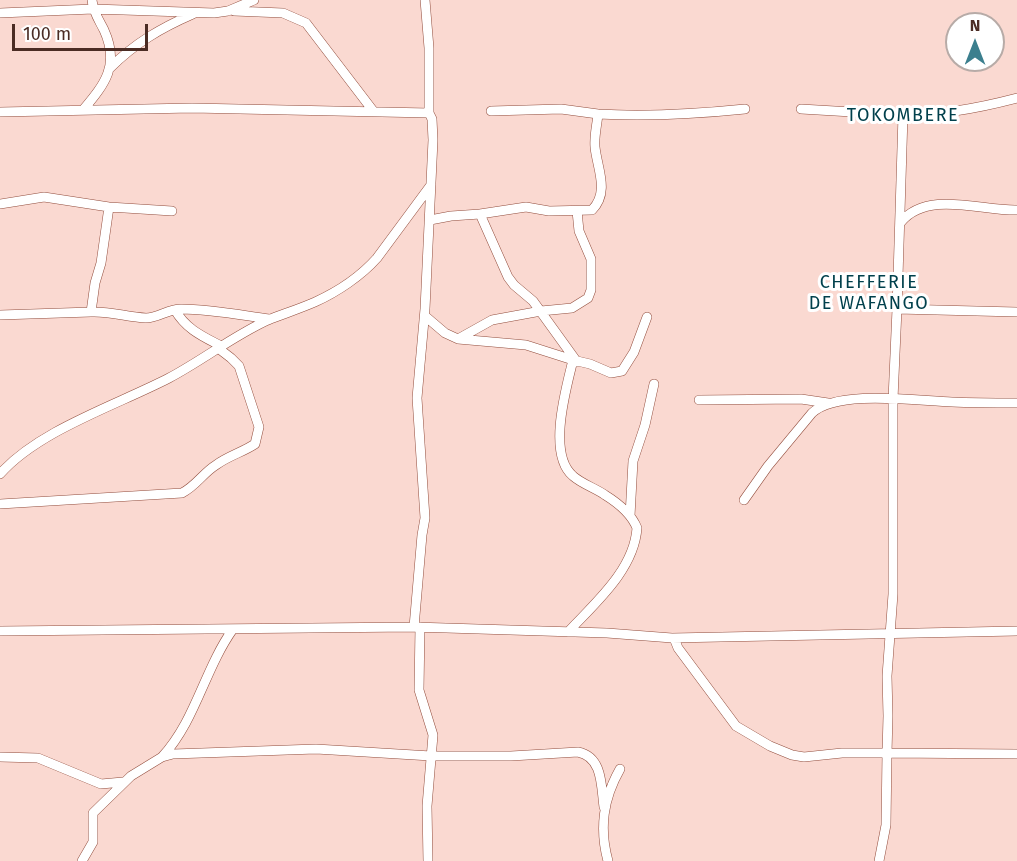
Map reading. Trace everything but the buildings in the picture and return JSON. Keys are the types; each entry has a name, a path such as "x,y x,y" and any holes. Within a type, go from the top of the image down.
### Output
{"street":[{"path":"228,11 254,0"},
{"path":"425,0 429,48 429,113 433,133 430,220 417,398 425,518 417,627 419,690 432,735 427,806 428,861"},
{"path":"0,13 92,4 197,12 283,13 306,23 374,112"},
{"path":"83,110 107,78 110,68 111,54 108,40 92,4"},
{"path":"110,68 128,49 197,12"},
{"path":"801,109 936,115 1017,98"},
{"path":"0,112 192,108 429,113"},
{"path":"491,111 561,109 632,116 697,114 745,109"},
{"path":"430,220 526,207 549,211 592,210 600,198 602,175 595,147 598,114"},
{"path":"879,861 886,825 887,676 891,633 893,549 893,399 903,115"},
{"path":"0,474 17,458 61,429 171,377 269,320 316,302 368,268 432,184"},
{"path":"0,204 44,197 109,207 172,211"},
{"path":"901,222 914,210 941,204 1017,210"},
{"path":"91,312 109,207"},
{"path":"458,339 492,320 541,310 572,308 584,302 591,294 591,259 579,231 577,211"},
{"path":"480,214 507,277 541,310 575,361 561,414 561,456 575,478 614,501 630,516 637,528 632,552 612,584 568,632"},
{"path":"897,309 1017,312"},
{"path":"0,315 102,311 149,318 174,310 225,312 269,320"},
{"path":"0,504 182,493 190,489 218,463 255,444 259,427 239,366 220,347 193,331 174,310"},
{"path":"424,315 446,333 458,339 526,345 590,364 611,373 622,372 634,352 647,317"},
{"path":"630,516 633,461 645,425 654,384"},
{"path":"744,500 768,466 812,413 818,407 828,403 861,398 1017,403"},
{"path":"699,400 801,399 828,403"},
{"path":"0,631 417,627 673,638 1017,631"},
{"path":"82,861 93,842 93,813 123,783 162,757 184,729 214,657 233,628"},
{"path":"673,638 736,726 770,746 792,755 804,757 842,753 1017,754"},
{"path":"162,757 186,753 316,749 431,756 585,753 597,764 604,807 602,833 608,861"},
{"path":"0,757 38,758 101,784 123,783"},
{"path":"604,807 620,770"}],"district":[{"name":"TOKOMBERE","path":"903,116"},
{"name":"CHEFFERIE DE WAFANGO","path":"869,293"}]}
